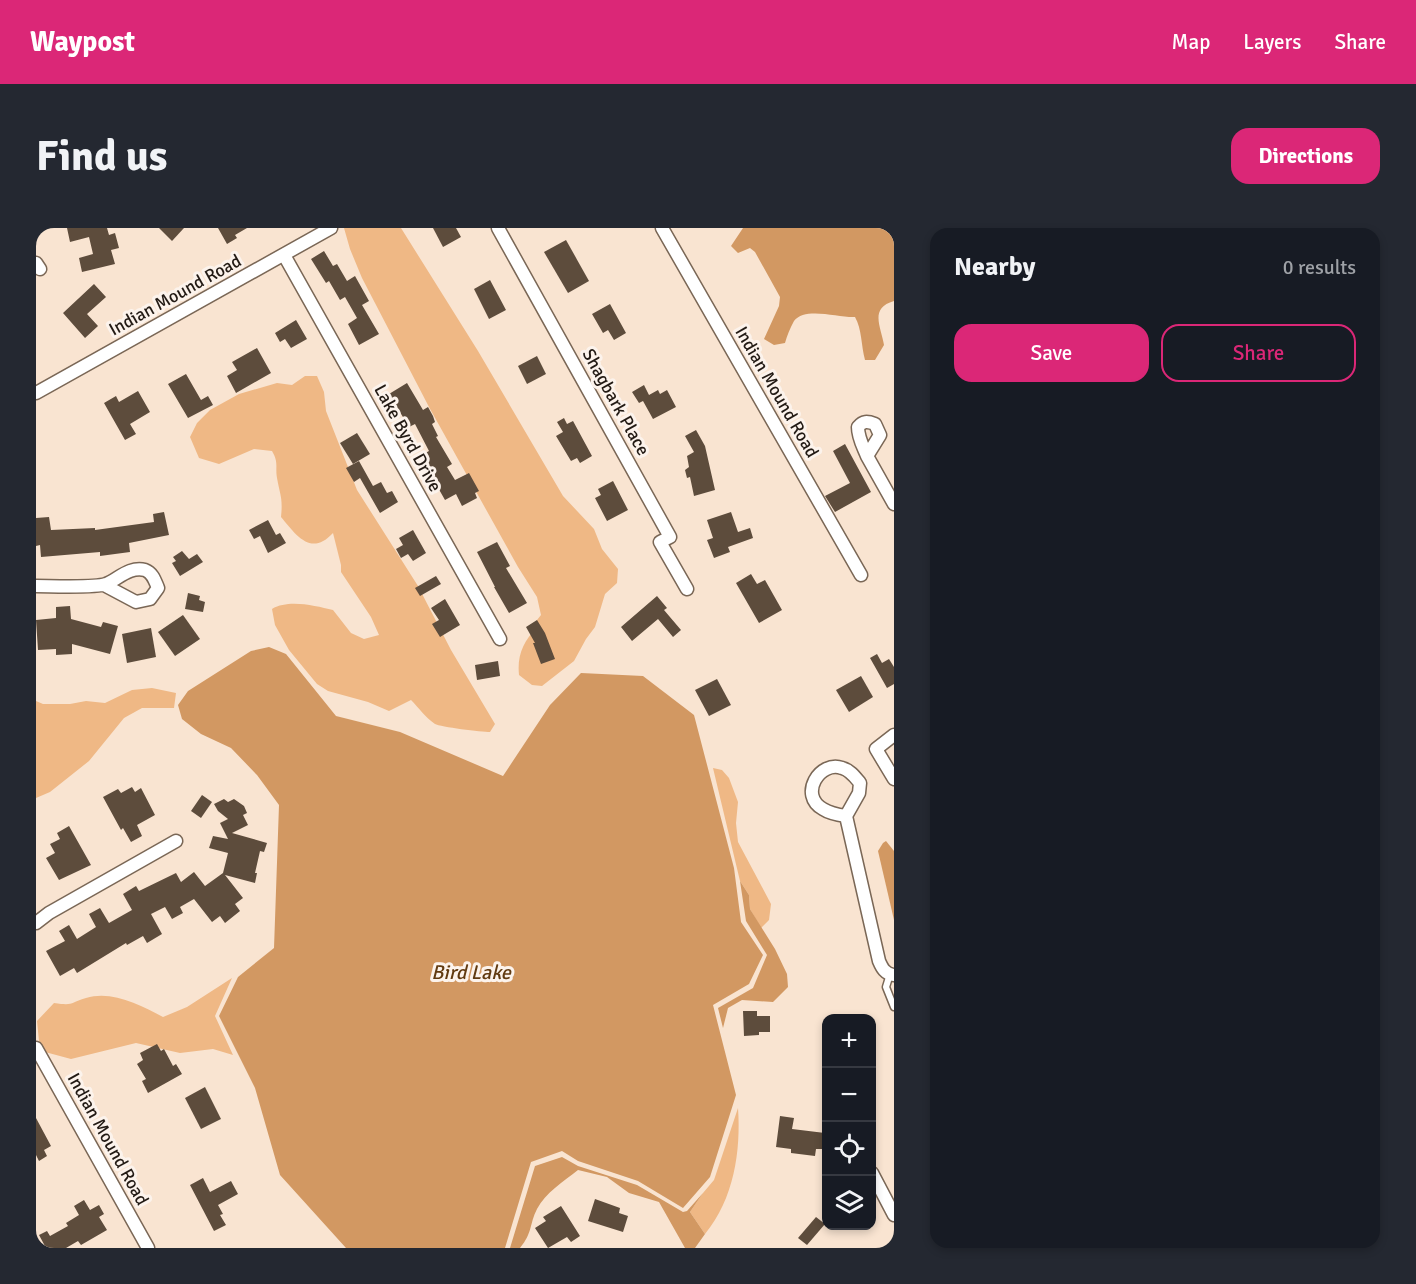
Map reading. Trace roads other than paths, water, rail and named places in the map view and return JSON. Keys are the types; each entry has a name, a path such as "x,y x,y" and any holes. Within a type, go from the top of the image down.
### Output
{"street":[{"name":"Indian Mound Road","path":"36,393 331,228"},
{"name":"Shagbark Place","path":"498,228 670,537 660,542 687,589"},
{"name":"Indian Mound Road","path":"662,228 861,575"},
{"name":"Lake Byrd Drive","path":"284,255 500,639"},
{"path":"867,456 894,504"},
{"path":"36,586 104,585"},
{"path":"894,735 876,749 894,779"},
{"path":"846,816 822,809 814,800 811,791 814,780 825,770 840,767 851,772 860,783 859,793 846,816 879,961 883,970 892,974"},
{"path":"36,923 49,913 176,841"},
{"name":"Indian Mound Road","path":"36,1048 148,1248"},
{"path":"874,1176 894,1215"}],"lane":[{"path":"892,974 886,987 894,1007"}],"water":[{"path":"743,228 894,228 894,301 881,308 879,313 878,319 884,345 875,360 865,360 855,317 806,314 794,321 785,343 774,345 764,339 779,306 780,297 755,252 750,248 738,253 731,246"},
{"name":"Bird Lake","path":"269,647 286,654 336,716 400,732 503,776 550,705 581,673 643,676 694,715 734,868 741,922 763,955 749,984 713,1005 736,1095 710,1177 683,1208 638,1181 578,1161 562,1151 531,1162 505,1248 346,1248 280,1175 255,1088 219,1016 238,977 274,948 279,805 257,775 231,748 201,734 182,719 178,705 188,691 251,651"},
{"path":"886,841 894,851 894,920 878,851"},
{"path":"740,881 749,895 750,909 775,949 787,974 788,987 773,1002 742,1000 728,1008 723,1028 718,1008 753,988 767,955 746,921"},
{"path":"562,1157 578,1166 637,1185 683,1212 687,1211 703,1193 690,1212 705,1234 695,1248 685,1248 659,1202 629,1193 607,1177 578,1170 540,1203 527,1237 520,1248 510,1248 535,1166"}]}
